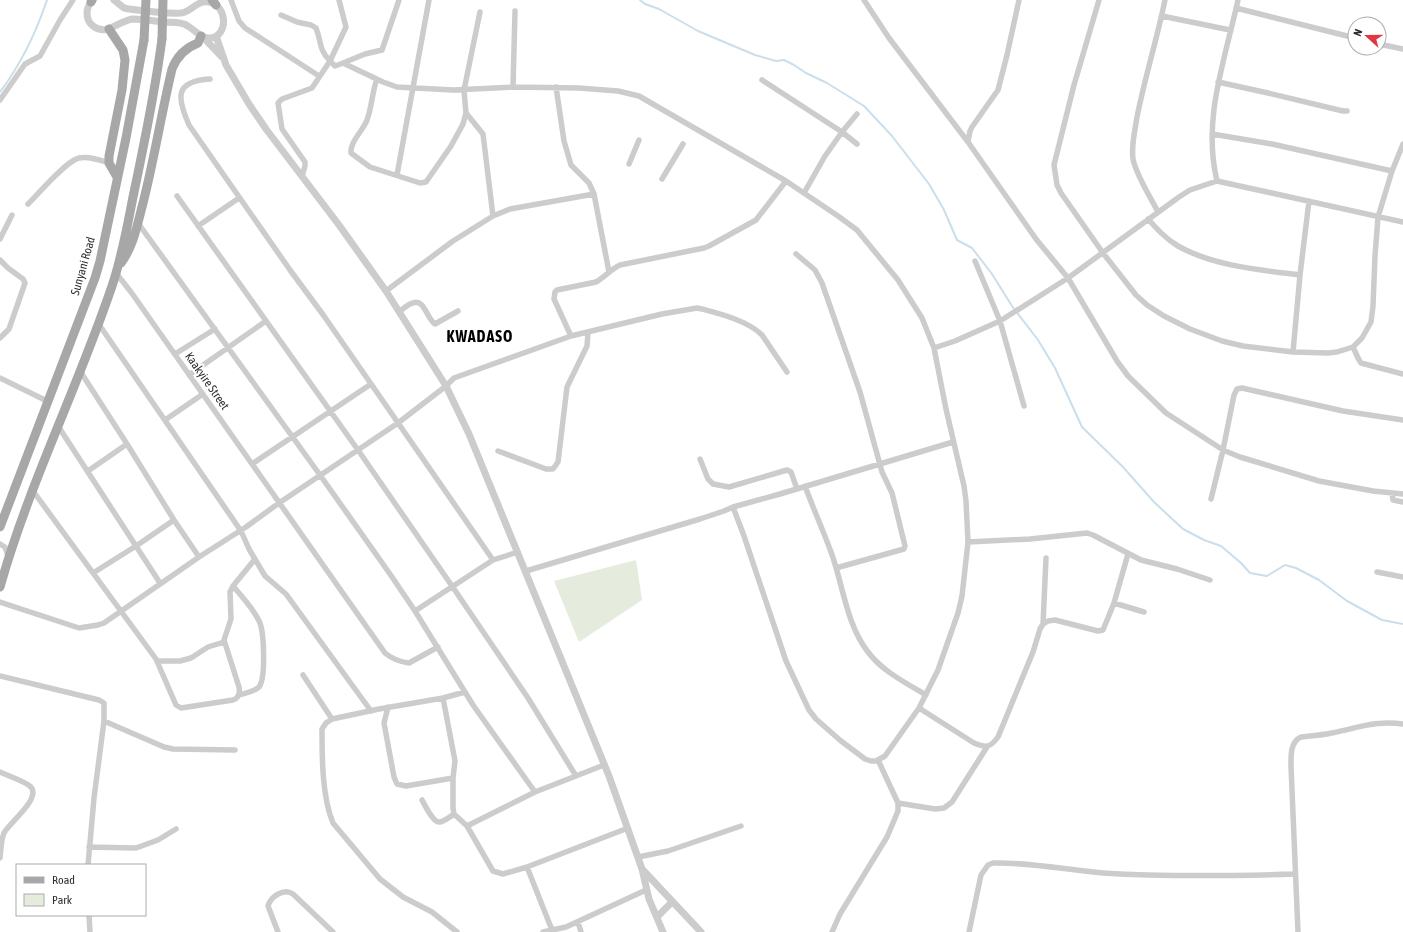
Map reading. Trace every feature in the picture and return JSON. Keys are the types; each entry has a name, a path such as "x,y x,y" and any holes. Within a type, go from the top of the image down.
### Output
{"main road":[{"name":"Sunyani Road","path":"0,527 95,278 100,261 126,138 144,40 146,0"},
{"path":"0,587 9,556 117,270 157,76 162,39 163,0"},
{"path":"109,29 123,50 125,60 122,90 109,148 109,163 117,177"},
{"path":"117,270 128,252 138,223 152,171 172,70 179,56 198,43 202,37"}],"street":[{"path":"0,100 25,64 40,56 73,0"},
{"path":"114,0 124,8 174,12 186,11 204,2 214,3 222,12 224,21 216,36 211,38 202,37"},
{"path":"231,0 239,21 245,28 319,76"},
{"path":"302,176 306,166 305,162 282,129 278,105 279,100 312,88 330,61 346,27 339,0"},
{"path":"281,15 316,28 323,54 335,66 365,54 382,50 399,0"},
{"path":"397,175 429,0"},
{"path":"864,0 889,38 968,142 1036,239 1068,278 1117,361 1128,376 1166,413 1223,450 1247,459 1319,481 1403,494"},
{"path":"968,142 972,127 998,90 1006,62 1019,0"},
{"path":"1099,0 1074,85 1054,165 1057,185 1103,253 1136,294 1147,305 1164,316 1222,340 1250,347 1293,352 1328,353 1353,347 1367,331 1372,313 1378,217 1392,171 1403,144"},
{"path":"1158,212 1137,170 1133,151 1141,96 1165,0"},
{"path":"1217,181 1212,154 1213,114 1218,82 1238,0"},
{"path":"92,1 87,11 88,20 95,28 104,30 109,29 122,22 134,19 181,23 188,26 202,37 224,58"},
{"path":"1236,8 1347,36"},
{"path":"514,11 514,87"},
{"path":"377,79 368,119 362,131 350,148 351,153 370,167 420,183 426,182 451,146 462,127 466,113 464,90 480,12"},
{"path":"1162,16 1230,30"},
{"path":"216,36 224,58 238,86 266,130 365,260 446,386 469,434 604,765 642,869 646,890 663,932"},
{"path":"1387,46 1403,49"},
{"path":"343,63 398,87 464,90 514,87 556,87 618,91 639,96 786,181 848,223 865,240 902,286 922,318 934,348 966,501 968,542 962,596 958,613 938,670 918,708 885,756 878,760 871,761 865,759 826,728 809,710 786,661 733,506"},
{"path":"210,79 194,80 183,87 180,98 189,125 493,560"},
{"path":"762,80 842,132 857,144"},
{"path":"1218,82 1347,111"},
{"path":"556,87 564,141 571,165 589,183 594,194 609,272"},
{"path":"466,113 483,134 493,216"},
{"path":"804,193 822,160 857,114"},
{"path":"1212,134 1272,144 1392,171"},
{"path":"629,164 639,140"},
{"path":"662,179 683,144"},
{"path":"28,204 71,161 83,157 95,158 109,163"},
{"path":"571,336 554,298 557,290 596,282 620,265 709,246 756,220 786,181"},
{"path":"934,348 955,341 1000,321 1068,278 1179,197 1190,190 1217,181 1403,222"},
{"path":"386,291 453,241 493,216 510,209 594,194"},
{"path":"177,196 358,450 452,586 528,698 576,776"},
{"path":"198,226 239,198"},
{"path":"1293,352 1309,201"},
{"path":"0,239 12,215"},
{"path":"1148,219 1176,245 1201,256 1230,264 1300,275"},
{"path":"138,223 293,437 415,611 465,692 535,792"},
{"path":"796,254 815,270 822,283 860,392 882,472 892,493 905,547 904,549 836,568"},
{"path":"0,260 23,279 25,283 8,329 0,338"},
{"path":"975,261 1000,321 1024,406"},
{"name":"Kaakyire Street","path":"117,270 385,653 389,656 409,663 438,646"},
{"path":"399,312 412,303 417,302 422,304 431,321 435,324 458,311"},
{"path":"0,602 79,628 98,625 199,557 241,531 279,502 398,423 446,386 454,378 571,336 662,314 702,309 744,323 758,330 787,372"},
{"path":"189,374 266,321"},
{"path":"98,323 241,531 249,549 265,576 286,594 371,711"},
{"path":"175,354 215,329"},
{"path":"498,451 546,469 553,468 558,462 567,387 586,349 588,343 588,332"},
{"path":"1353,347 1361,363 1403,374"},
{"path":"80,371 199,557"},
{"path":"0,378 47,401"},
{"path":"252,464 371,384"},
{"path":"1211,499 1223,450 1234,394 1239,388 1343,411 1403,420"},
{"path":"165,420 203,394"},
{"path":"58,426 160,583"},
{"path":"526,571 724,511 733,506 797,489 954,442"},
{"path":"88,471 126,444"},
{"path":"700,459 708,479 713,484 729,487 787,470 790,472 797,489"},
{"path":"805,486 831,552 851,619 860,641 868,653 895,676 926,695"},
{"path":"33,491 157,661 176,704 182,708 233,700 237,699 239,695 239,687 224,642 231,619 230,592 233,586 255,559"},
{"path":"1392,493 1393,500 1403,502"},
{"path":"93,573 174,520"},
{"path":"968,542 1030,539 1086,533 1093,535 1128,554 1148,562 1177,569 1210,580"},
{"path":"0,544 5,547 9,556"},
{"path":"415,611 493,560 518,552"},
{"path":"1043,624 1048,621 1055,620 1101,631 1106,627 1128,554"},
{"path":"898,803 935,809 944,808 952,802 987,747 993,744 998,737 1043,624 1046,558"},
{"path":"1376,572 1403,577"},
{"path":"233,586 253,611 260,624 264,639 262,675 259,686 253,691 239,695"},
{"path":"1114,603 1144,612"},
{"path":"157,661 180,662 191,658 208,647 224,642"},
{"path":"303,674 332,719"},
{"path":"0,676 99,700 105,705 88,864"},
{"path":"457,932 432,912 403,897 383,882 332,823 328,812 326,794 322,729 326,723 332,719 388,707 443,698 465,692"},
{"path":"443,698 454,756 454,814 467,826 493,871 503,874 527,868 628,828"},
{"path":"388,707 384,723 394,778 398,784 406,786 453,778"},
{"path":"918,708 974,742 987,747"},
{"path":"104,720 164,748 235,750"},
{"path":"1298,932 1291,753 1293,744 1296,739 1301,736 1319,736 1373,723 1391,722 1403,724"},
{"path":"832,932 840,914 887,837 898,811 898,803 878,760"},
{"path":"467,826 535,792 604,765"},
{"path":"0,772 27,784 33,791 33,796 30,803 4,833 0,858"},
{"path":"422,800 434,820 438,822 441,822 454,814"},
{"path":"638,858 668,851 741,826"},
{"path":"89,847 136,848 158,840 176,829"},
{"path":"968,932 981,875 988,865 993,863 1103,873 1162,876 1296,874"},
{"path":"527,868 552,930"},
{"path":"642,869 701,932"},
{"path":"278,932 268,906 271,899 287,890 333,932"},
{"path":"543,932 566,927 646,890"},
{"path":"657,917 672,902"},
{"path":"89,916 90,932"},
{"path":"578,922 581,932"}],"green space":[{"path":"636,560 642,600 579,642 554,581"}],"waterway":[{"path":"0,92 15,70 27,48 47,0"},
{"path":"640,0 698,31 755,55 776,61 784,60 827,83 864,106 892,136 929,184 944,210 957,240 972,248 992,274 1012,306 1038,340 1055,368 1082,427 1123,467 1154,502 1183,529 1204,540 1221,546 1250,573 1267,576 1285,565 1296,568 1319,580 1347,601 1382,620 1403,624"}],"district":[{"name":"KWADASO","path":"480,336"}]}
